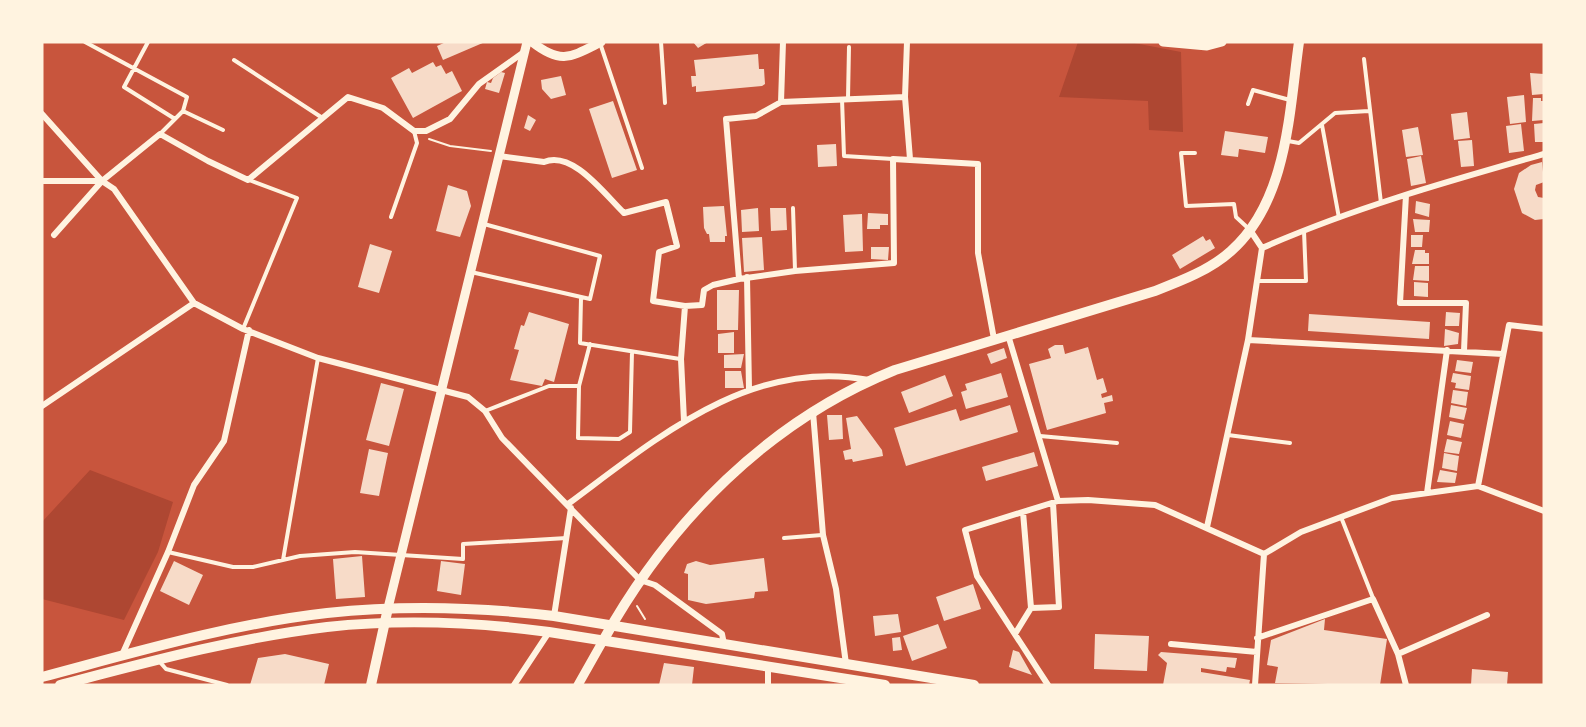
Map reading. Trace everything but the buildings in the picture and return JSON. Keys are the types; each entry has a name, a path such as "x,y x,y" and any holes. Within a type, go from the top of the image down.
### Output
{"main road":[{"path":"604,639 640,580 678,530 729,477 769,442 813,411 868,381 927,359 1185,279 1230,252 1250,230 1275,181 1284,141 1299,42"},
{"path":"42,677 264,622 388,608 469,609 554,616 974,685"},
{"path":"371,685 388,608"},
{"path":"60,685 267,636 329,627 468,624 604,639 885,685"}],"street":[{"path":"532,42 552,56 562,58 573,56 600,42"},
{"path":"781,102 783,42"},
{"path":"907,42 906,97 910,159"},
{"path":"1163,42 1207,46 1222,42"},
{"path":"54,235 102,181 160,134 208,162 248,180 321,117 348,97 383,108 414,132 426,131 450,119 479,84 526,47"},
{"path":"388,608 526,47"},
{"path":"739,279 726,119 756,116 781,102 906,97"},
{"path":"42,114 102,181 114,189 126,203 194,303 246,329 318,358 468,397 485,411 502,438 640,580 655,585 722,634 724,644"},
{"path":"499,154 544,162 550,159 577,166 624,213 666,202 677,246 658,252 653,301 686,306 702,304 705,290 713,285 739,279 795,271 894,263 893,159 978,164 978,253 994,339"},
{"path":"1262,248 1304,229 1381,203 1544,154"},
{"path":"42,181 102,181"},
{"path":"1406,195 1401,303 1466,303 1464,351"},
{"path":"1207,527 1248,339 1262,248 1250,230"},
{"path":"747,278 749,389"},
{"path":"42,406 194,303"},
{"path":"684,421 681,359 686,306"},
{"path":"1478,486 1509,325 1544,329"},
{"path":"122,656 168,552 194,485 224,441 246,329"},
{"path":"1008,335 1040,436 1055,502 1059,607 1031,608"},
{"path":"1248,339 1503,354"},
{"path":"1427,493 1447,350"},
{"path":"554,616 568,538 570,506 684,421 720,400 749,389 798,378 847,376 868,381"},
{"path":"813,411 823,535 837,589 846,664"},
{"path":"1264,554 1301,532 1392,498 1478,486 1544,511"},
{"path":"1048,685 977,576 965,530 1055,502 1088,500 1155,505 1264,554"},
{"path":"1015,633 1031,608 1023,512"},
{"path":"1255,685 1264,554"},
{"path":"1257,638 1373,599 1398,654 1406,685"},
{"path":"1398,654 1487,615"},
{"path":"514,685 549,632"},
{"path":"578,685 604,639"},
{"path":"1170,644 1257,652"},
{"path":"768,666 768,685"}],"lane":[{"path":"85,42 187,97 183,111 160,134"},
{"path":"148,42 124,87 175,119"},
{"path":"600,42 642,168"},
{"path":"661,42 665,103"},
{"path":"849,47 844,156 893,159"},
{"path":"1364,59 1381,203"},
{"path":"234,60 321,117"},
{"path":"1248,104 1253,90 1290,100"},
{"path":"183,111 223,130"},
{"path":"1284,141 1299,143 1335,113 1369,111"},
{"path":"1322,125 1339,218"},
{"path":"391,217 417,143 414,132"},
{"path":"1195,153 1181,153 1186,206 1234,204 1236,217 1250,230"},
{"path":"246,329 297,198 248,180"},
{"path":"793,208 795,271"},
{"path":"470,272 590,300 600,256 482,224"},
{"path":"1257,281 1306,281 1304,229"},
{"path":"581,298 580,343 681,359"},
{"path":"590,344 579,386 578,438 619,439 630,432 632,352"},
{"path":"283,560 318,358"},
{"path":"485,411 549,386 579,386"},
{"path":"1228,435 1290,442"},
{"path":"1040,436 1117,443"},
{"path":"1341,517 1373,599"},
{"path":"784,538 823,535"},
{"path":"168,552 233,567 253,567 283,560 355,552 463,559 463,544 568,538"},
{"path":"158,660 166,669 227,685"}],"path":[{"path":"414,132 450,146 499,154"},
{"path":"636,603 639,613 647,621"}],"shaded area":[{"path":"1078,42 1129,42 1181,52 1183,132 1149,130 1148,101 1059,97"},
{"path":"90,470 173,502 158,552 124,620 42,599 42,522"}]}
